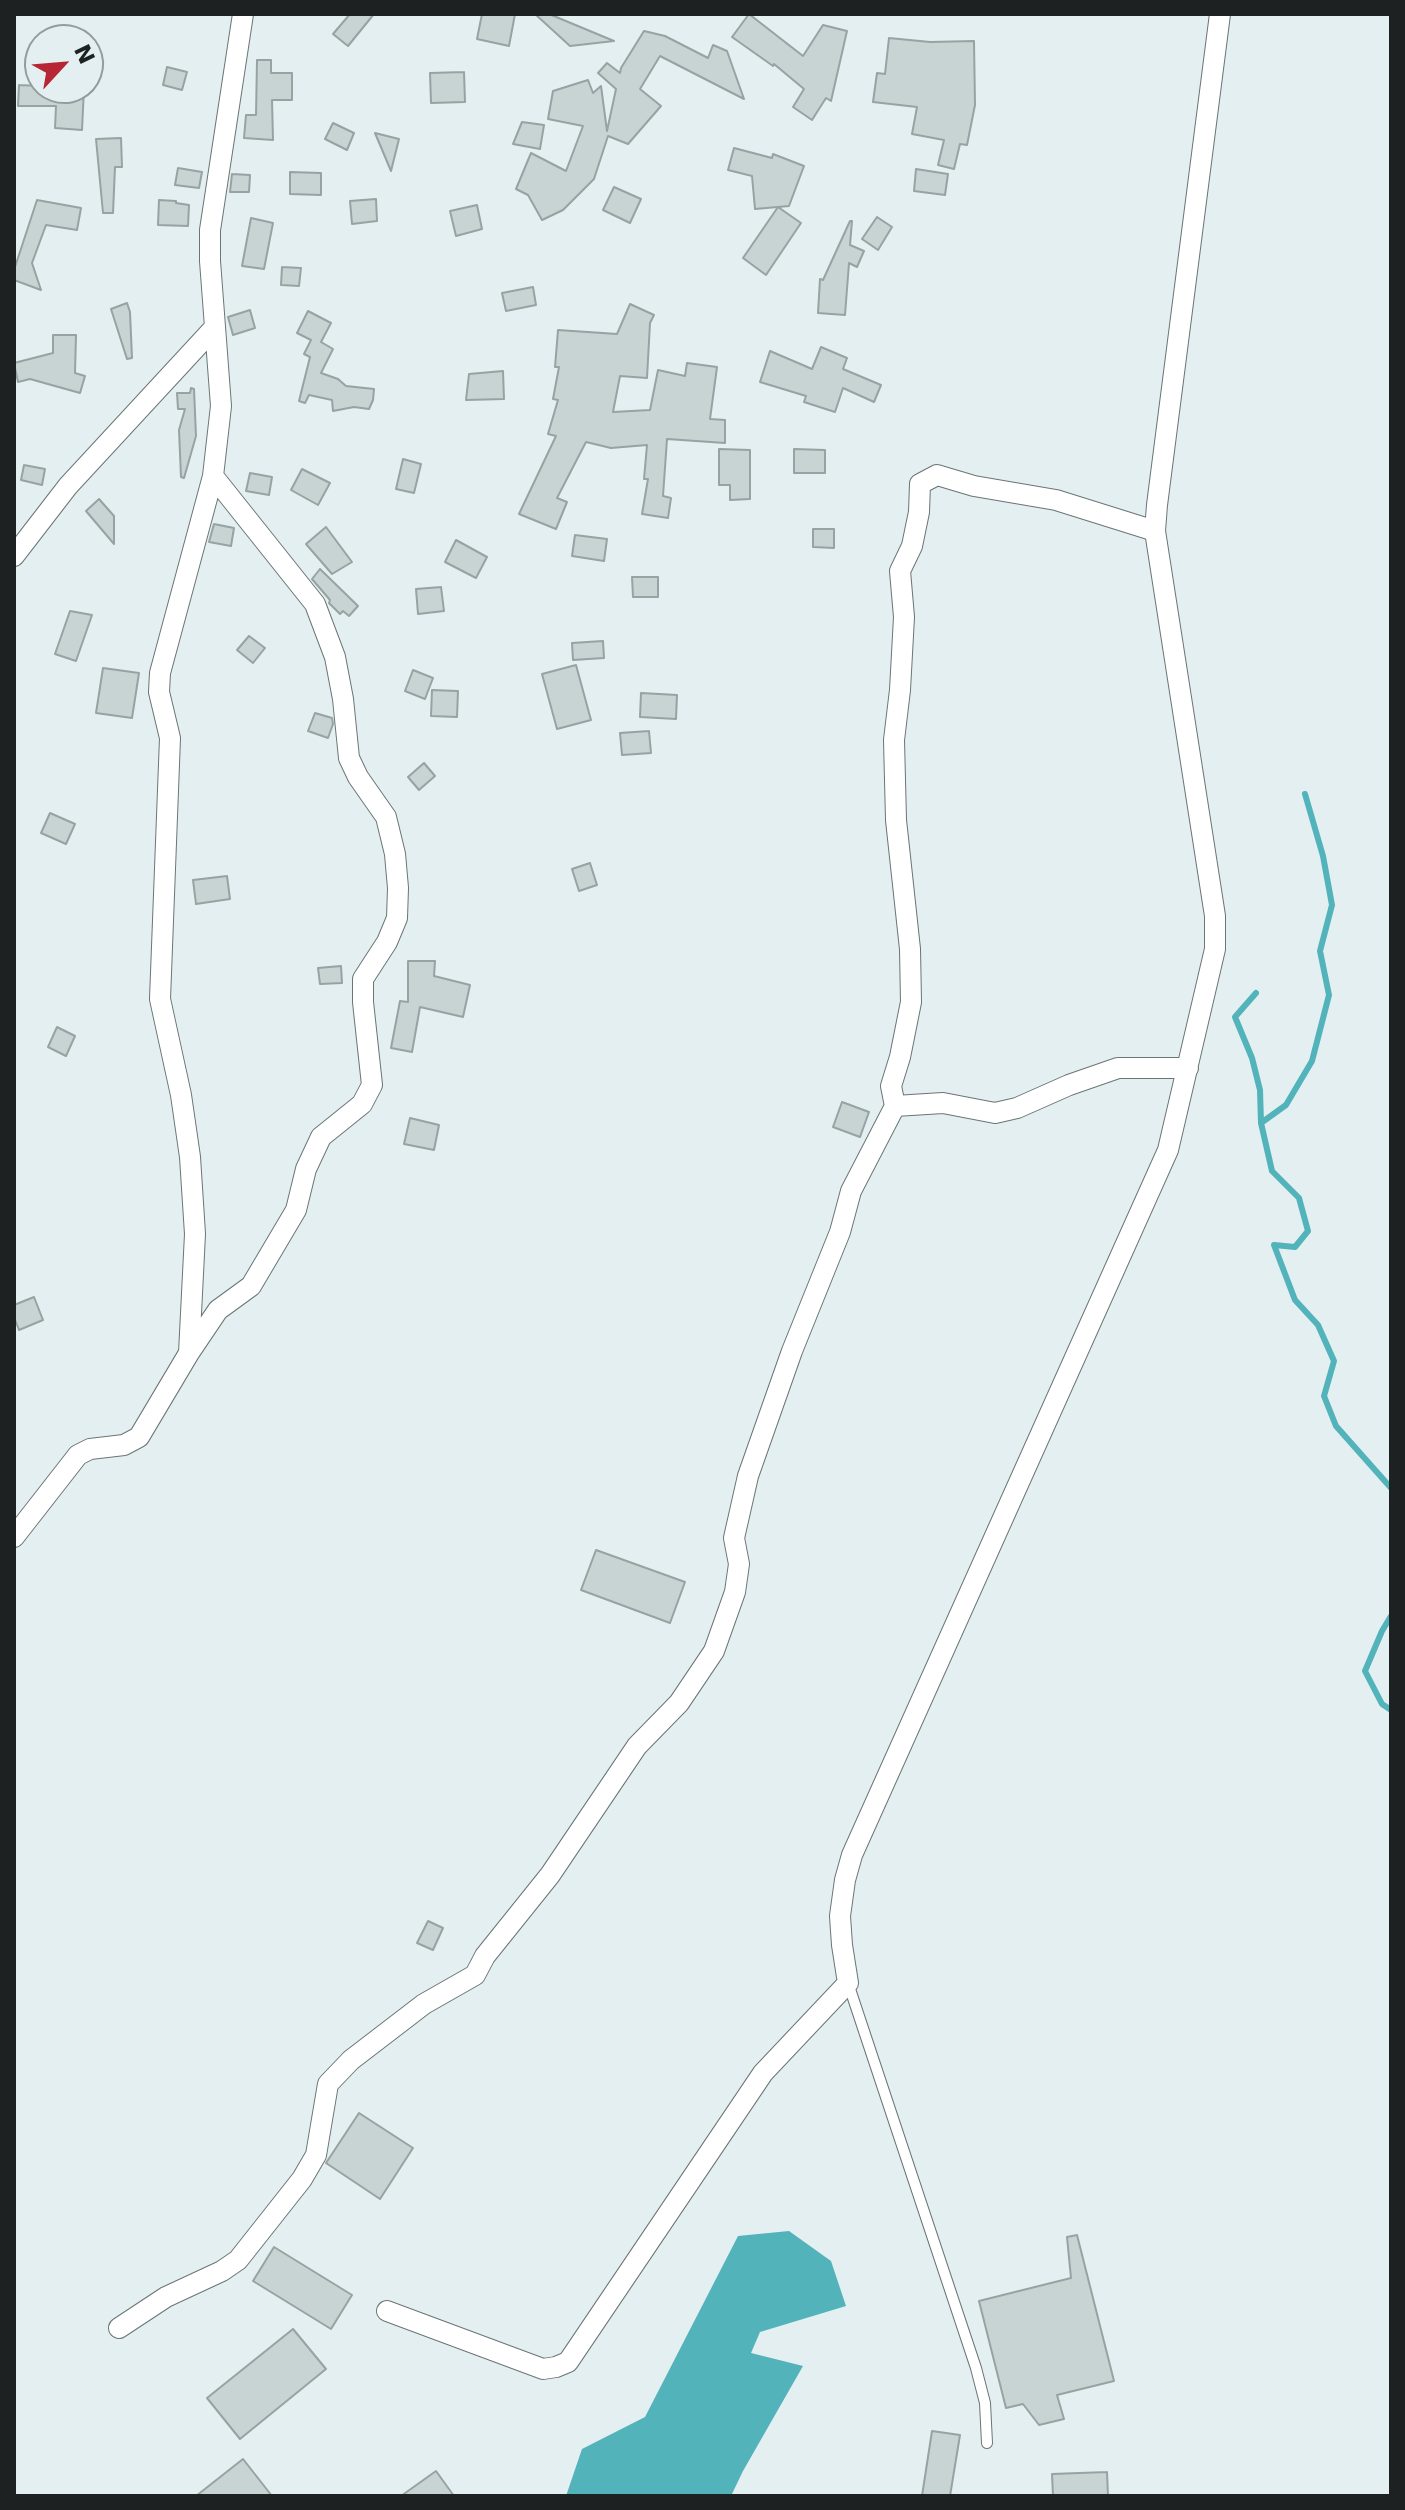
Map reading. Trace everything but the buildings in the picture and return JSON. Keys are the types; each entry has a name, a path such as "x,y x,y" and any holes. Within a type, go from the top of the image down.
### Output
{"street":[{"path":"189,1353 195,1234 190,1157 181,1095 160,999 170,738 159,692 160,673 213,476 221,406 210,230 243,14"},
{"path":"387,2311 543,2369 568,2362 763,2073 848,1983 840,1916 852,1855 1168,1150 1215,949 1215,916 1155,531 1220,14"},
{"path":"14,556 68,486 215,327"},
{"path":"119,2328 166,2297 222,2271 238,2260 302,2179 316,2155 328,2084 351,2060 424,2004 475,1975 485,1956 550,1875 637,1746 679,1703 714,1651 735,1592 739,1564 734,1538 748,1476 792,1351 840,1232 851,1191 895,1106 891,1086 911,1002 910,949 895,794 894,740 904,617 900,571 912,546 919,512 920,484 937,475 974,486 1056,500 1155,531"},
{"path":"14,1537 78,1455 90,1449 124,1445 139,1437 218,1310 251,1286 296,1210 306,1169 321,1137 362,1104 372,1085 363,979 387,942 397,918 395,854 386,817 358,777 349,758 335,657 315,604 213,476"},
{"path":"895,1106 943,1103 995,1113 1017,1108 1118,1068 1188,1068"}],"lane":[{"path":"848,1983 976,2368 985,2403 987,2443"}],"water":[{"path":"789,2231 831,2261 846,2306 760,2332 751,2353 803,2366 731,2496 566,2496 582,2449 645,2417 738,2236"}],"waterway":[{"path":"1305,794 1323,856 1332,905 1320,951 1329,995 1312,1061 1286,1105 1261,1123 1272,1171 1299,1198 1308,1231 1295,1247 1274,1245 1295,1300 1318,1325 1334,1361 1324,1396 1336,1426 1391,1488"},
{"path":"1256,993 1235,1017 1252,1058 1260,1090 1261,1123"},
{"path":"1391,1616 1365,1671 1382,1704 1391,1710"}]}
